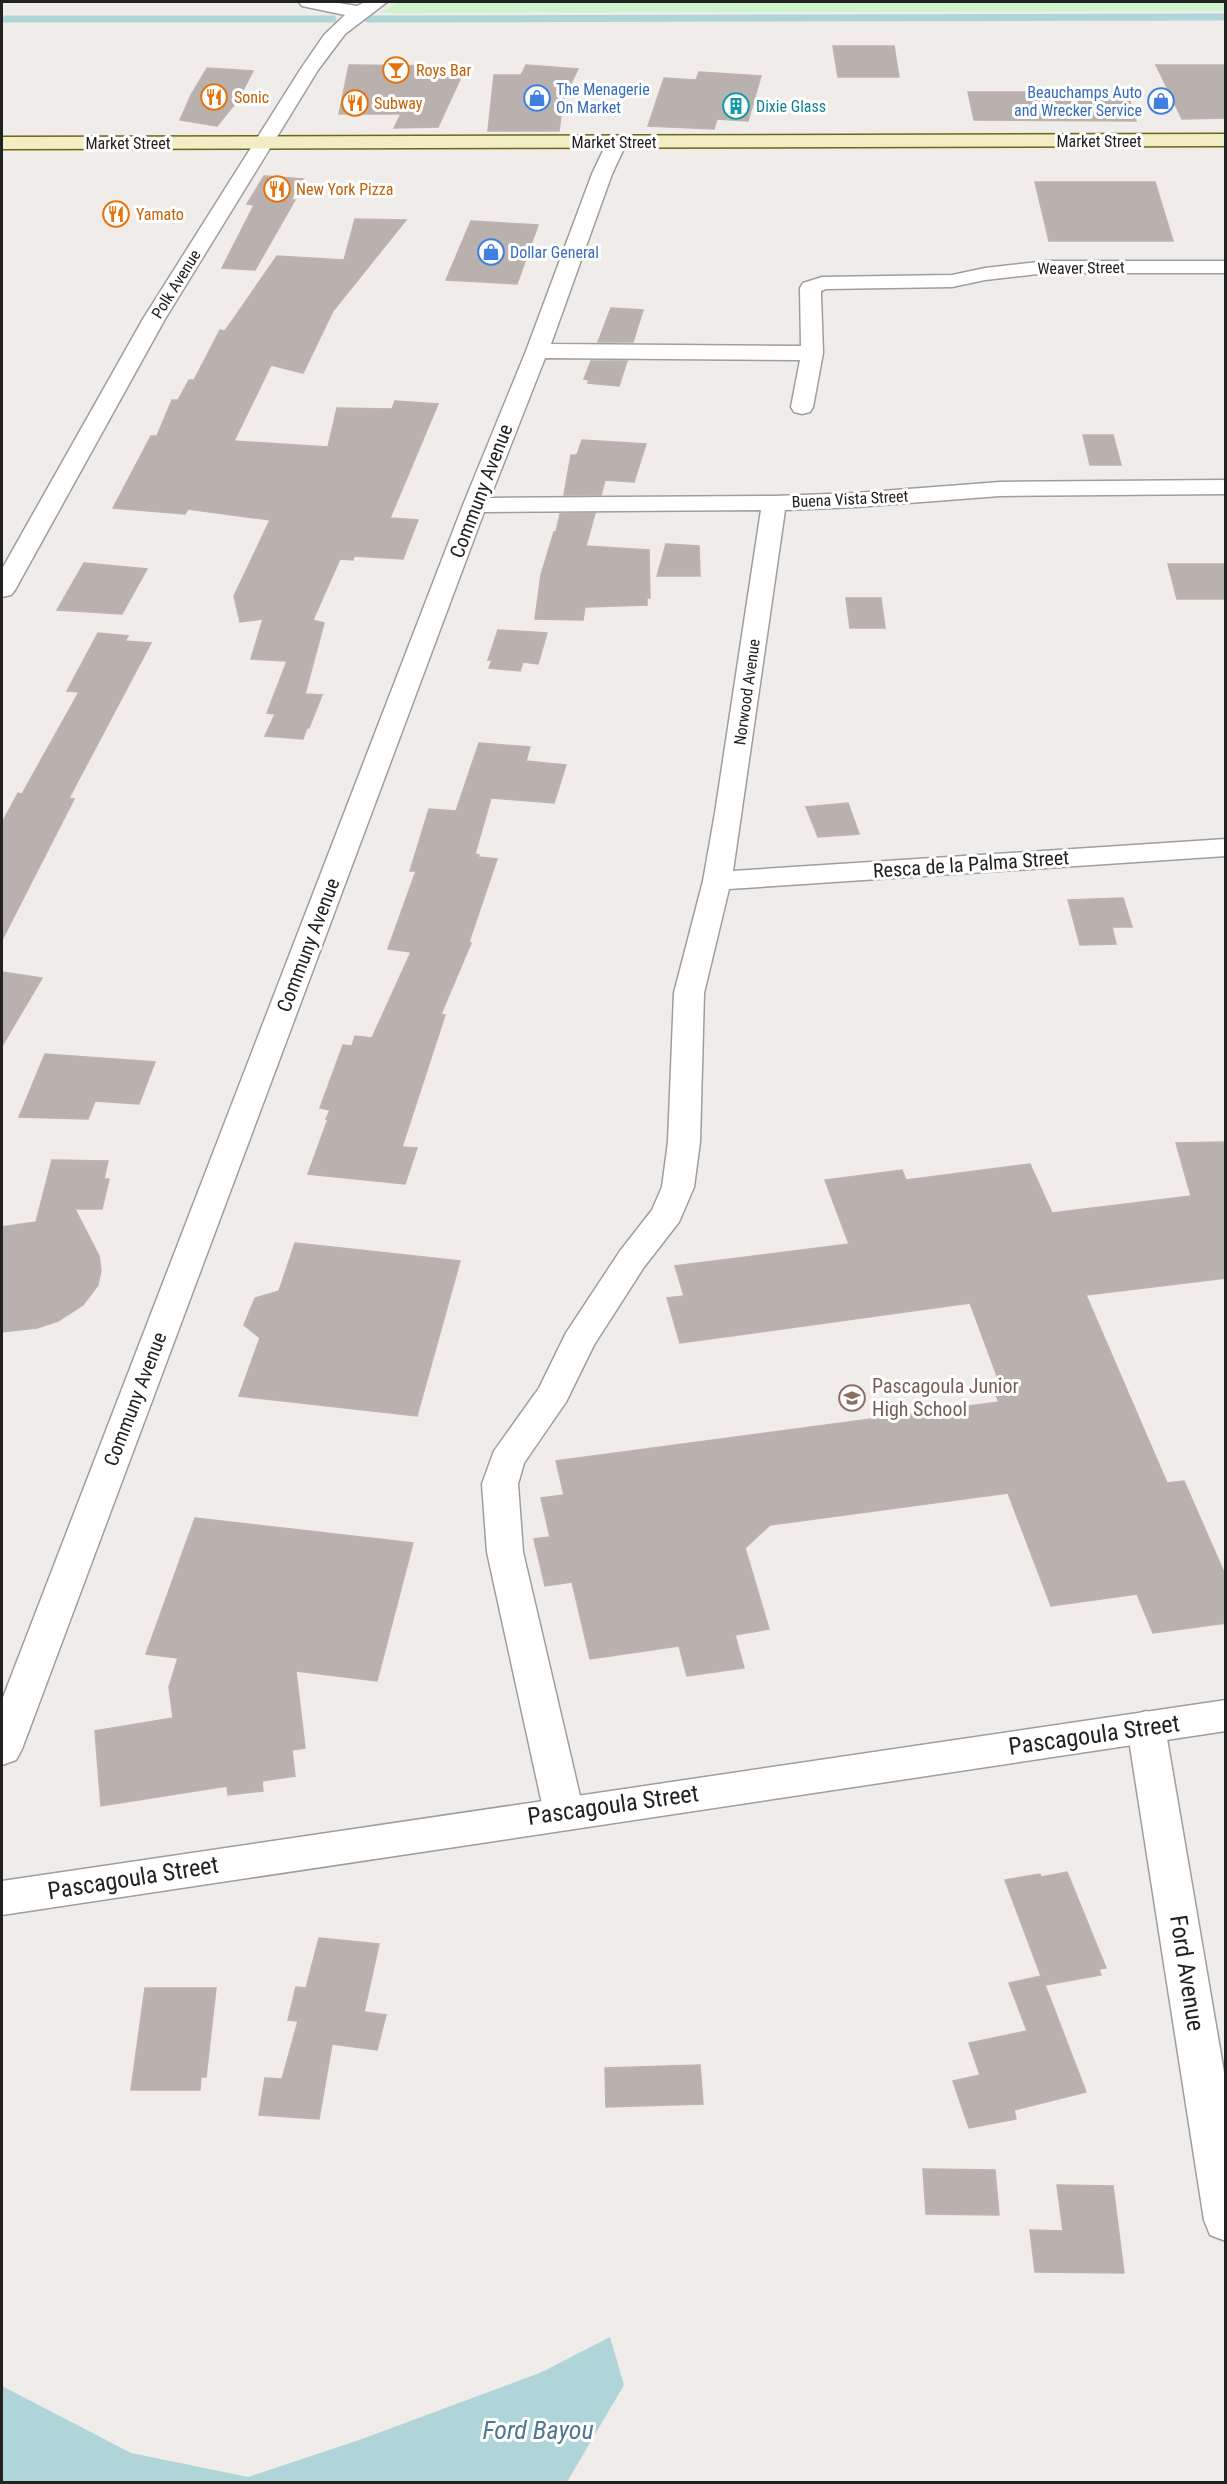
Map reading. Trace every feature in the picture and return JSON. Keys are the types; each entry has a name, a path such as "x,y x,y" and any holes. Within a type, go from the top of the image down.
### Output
{"main road":[{"name":"Market Street","path":"2,157 260,150 614,149 1226,141"},
{"name":"Market Street","path":"2,143 260,150"},
{"name":"Market Street","path":"614,149 1226,154"}],"street":[{"path":"308,2 357,12"},
{"name":"Polk Avenue","path":"2,590 154,319 325,46 357,12 378,2"},
{"name":"Communy Avenue","path":"2,1749 474,505 537,351 614,149"},
{"name":"Weaver Street","path":"812,353 811,288 822,283 937,281 1047,267 1226,267"},
{"path":"537,351 812,353 802,407"},
{"name":"Buena Vista Street","path":"474,505 774,503 856,500 1000,489 1226,487"},
{"name":"Norwood Avenue","path":"564,1813 505,1552 500,1484 507,1460 554,1393 578,1342 632,1258 667,1214 678,1186 684,1142 689,993 717,881 729,813 774,503"},
{"name":"Resca de la Palma Street","path":"717,881 1226,847"},
{"name":"Pascagoula Street","path":"2,1898 1226,1715"},
{"name":"Ford Avenue","path":"1146,1727 1226,2220"}],"green space":[{"path":"398,2 1225,2 1226,11 380,13"}],"water":[{"name":"Ford Bayou","path":"610,2337 624,2385 567,2482 2,2482 2,2386 131,2453 248,2477 362,2439 542,2372"}],"building":[{"path":"833,46 894,46 899,77 838,77"},
{"path":"349,65 446,66 444,75 462,75 438,127 394,128 401,114 339,114"},
{"name":"The Menagerie On Market","path":"526,65 578,69 563,100 559,131 488,131 494,75 521,75"},
{"path":"1156,65 1226,65 1226,118 1182,119"},
{"name":"Sonic","path":"207,68 253,71 238,100 217,126 180,120"},
{"path":"699,72 761,76 748,121 717,119 714,129 648,126 664,78 696,80"},
{"path":"968,92 1127,92 1136,121 974,120"},
{"path":"264,176 303,179 291,200 295,200 255,270 222,268 254,205 247,204"},
{"path":"1035,182 1155,182 1173,241 1049,241"},
{"path":"355,219 406,220 333,311 303,373 271,365 234,441 328,447 337,408 392,409 395,401 438,404 390,518 418,520 403,559 354,556 353,560 340,559 313,620 324,623 305,694 322,695 309,728 303,739 265,736 275,714 267,713 287,661 251,659 263,619 240,622 234,596 270,520 188,509 185,514 113,508 151,436 157,436 172,400 178,400 189,380 194,380 220,330 225,331 277,256 344,260"},
{"name":"Dollar General","path":"471,221 538,225 517,284 446,280"},
{"path":"611,308 643,310 633,342 598,342"},
{"path":"591,361 627,361 619,386 588,383 589,380 584,379"},
{"path":"1083,435 1113,435 1121,465 1090,465"},
{"path":"582,440 646,444 634,482 605,480 601,495 564,495 571,455 577,455"},
{"path":"595,513 586,546 649,550 650,598 647,598 647,605 585,607 583,620 535,619 541,575 560,514"},
{"path":"666,544 699,546 700,576 657,576"},
{"path":"84,563 147,569 122,614 57,610"},
{"path":"1168,564 1226,564 1226,599 1177,599"},
{"path":"846,598 881,598 885,628 850,628"},
{"path":"498,630 547,633 538,664 523,662 520,671 489,668 492,660 488,660"},
{"path":"98,633 128,636 125,641 151,643 69,798 74,799 2,940 2,823 18,793 22,794 79,692 67,691"},
{"path":"479,743 530,747 526,761 566,765 554,803 491,798 475,854 479,855 478,857 497,859 469,942 471,943 441,1014 445,1015 402,1147 417,1148 405,1184 308,1174 330,1110 320,1108 343,1045 352,1046 355,1036 372,1038 411,952 388,949 416,871 410,871 429,809 456,811"},
{"path":"848,803 859,834 818,837 806,807"},
{"path":"1123,898 1132,927 1112,927 1116,944 1080,945 1068,900"},
{"path":"2,972 42,978 2,1046"},
{"path":"45,1054 155,1062 139,1104 95,1101 88,1119 19,1117"},
{"path":"1226,1142 1226,1278 1086,1295 1167,1483 1184,1481 1226,1577 1226,1623 1153,1633 1137,1594 1051,1606 1008,1493 770,1525 745,1548 769,1629 735,1635 744,1668 687,1676 679,1646 590,1659 572,1582 545,1586 534,1539 550,1537 541,1498 564,1495 556,1461 999,1402 995,1393 1003,1392 970,1303 680,1343 667,1298 684,1296 675,1266 849,1244 825,1180 902,1170 906,1180 1030,1164 1052,1213 1191,1196 1176,1143"},
{"path":"52,1160 108,1161 104,1179 109,1179 102,1209 75,1209 99,1256 101,1270 98,1285 83,1305 58,1321 37,1328 2,1332 2,1227 36,1222"},
{"path":"295,1243 460,1261 417,1416 239,1396 260,1338 244,1325 255,1298 279,1291"},
{"path":"195,1518 413,1543 377,1681 296,1671 305,1748 292,1750 295,1776 262,1781 263,1791 228,1795 227,1786 101,1806 95,1731 173,1718 169,1687 178,1658 146,1654"},
{"path":"1067,1872 1106,1968 1099,1969 1101,1975 1045,1985 1086,2092 1014,2110 1016,2119 969,2128 953,2081 980,2075 969,2043 1027,2031 1009,1983 1041,1976 1005,1880"},
{"path":"319,1938 379,1944 364,2012 386,2015 377,2050 332,2044 319,2119 259,2115 265,2078 282,2079 298,2021 288,2020 296,1987 306,1988"},
{"path":"145,1988 216,1988 206,2077 201,2077 200,2090 131,2090"},
{"path":"700,2065 703,2104 606,2107 605,2068"},
{"path":"923,2169 995,2170 999,2215 926,2214"},
{"path":"1057,2185 1113,2186 1124,2273 1035,2272 1030,2230 1063,2231"}],"waterway":[{"path":"368,19 1226,17"},
{"path":"2,19 333,19"}],"place":[{"name":"Roys Bar","path":"396,70"},
{"name":"Sonic","path":"214,97"},
{"name":"The Menagerie On Market","path":"537,98"},
{"name":"Beauchamps Auto and Wrecker Service","path":"1161,101"},
{"name":"Subway","path":"355,103"},
{"name":"Dixie Glass","path":"736,106"},
{"name":"New York Pizza","path":"277,189"},
{"name":"Yamato","path":"116,214"},
{"name":"Dollar General","path":"491,252"},
{"name":"Pascagoula Junior High School","path":"852,1398"}]}
